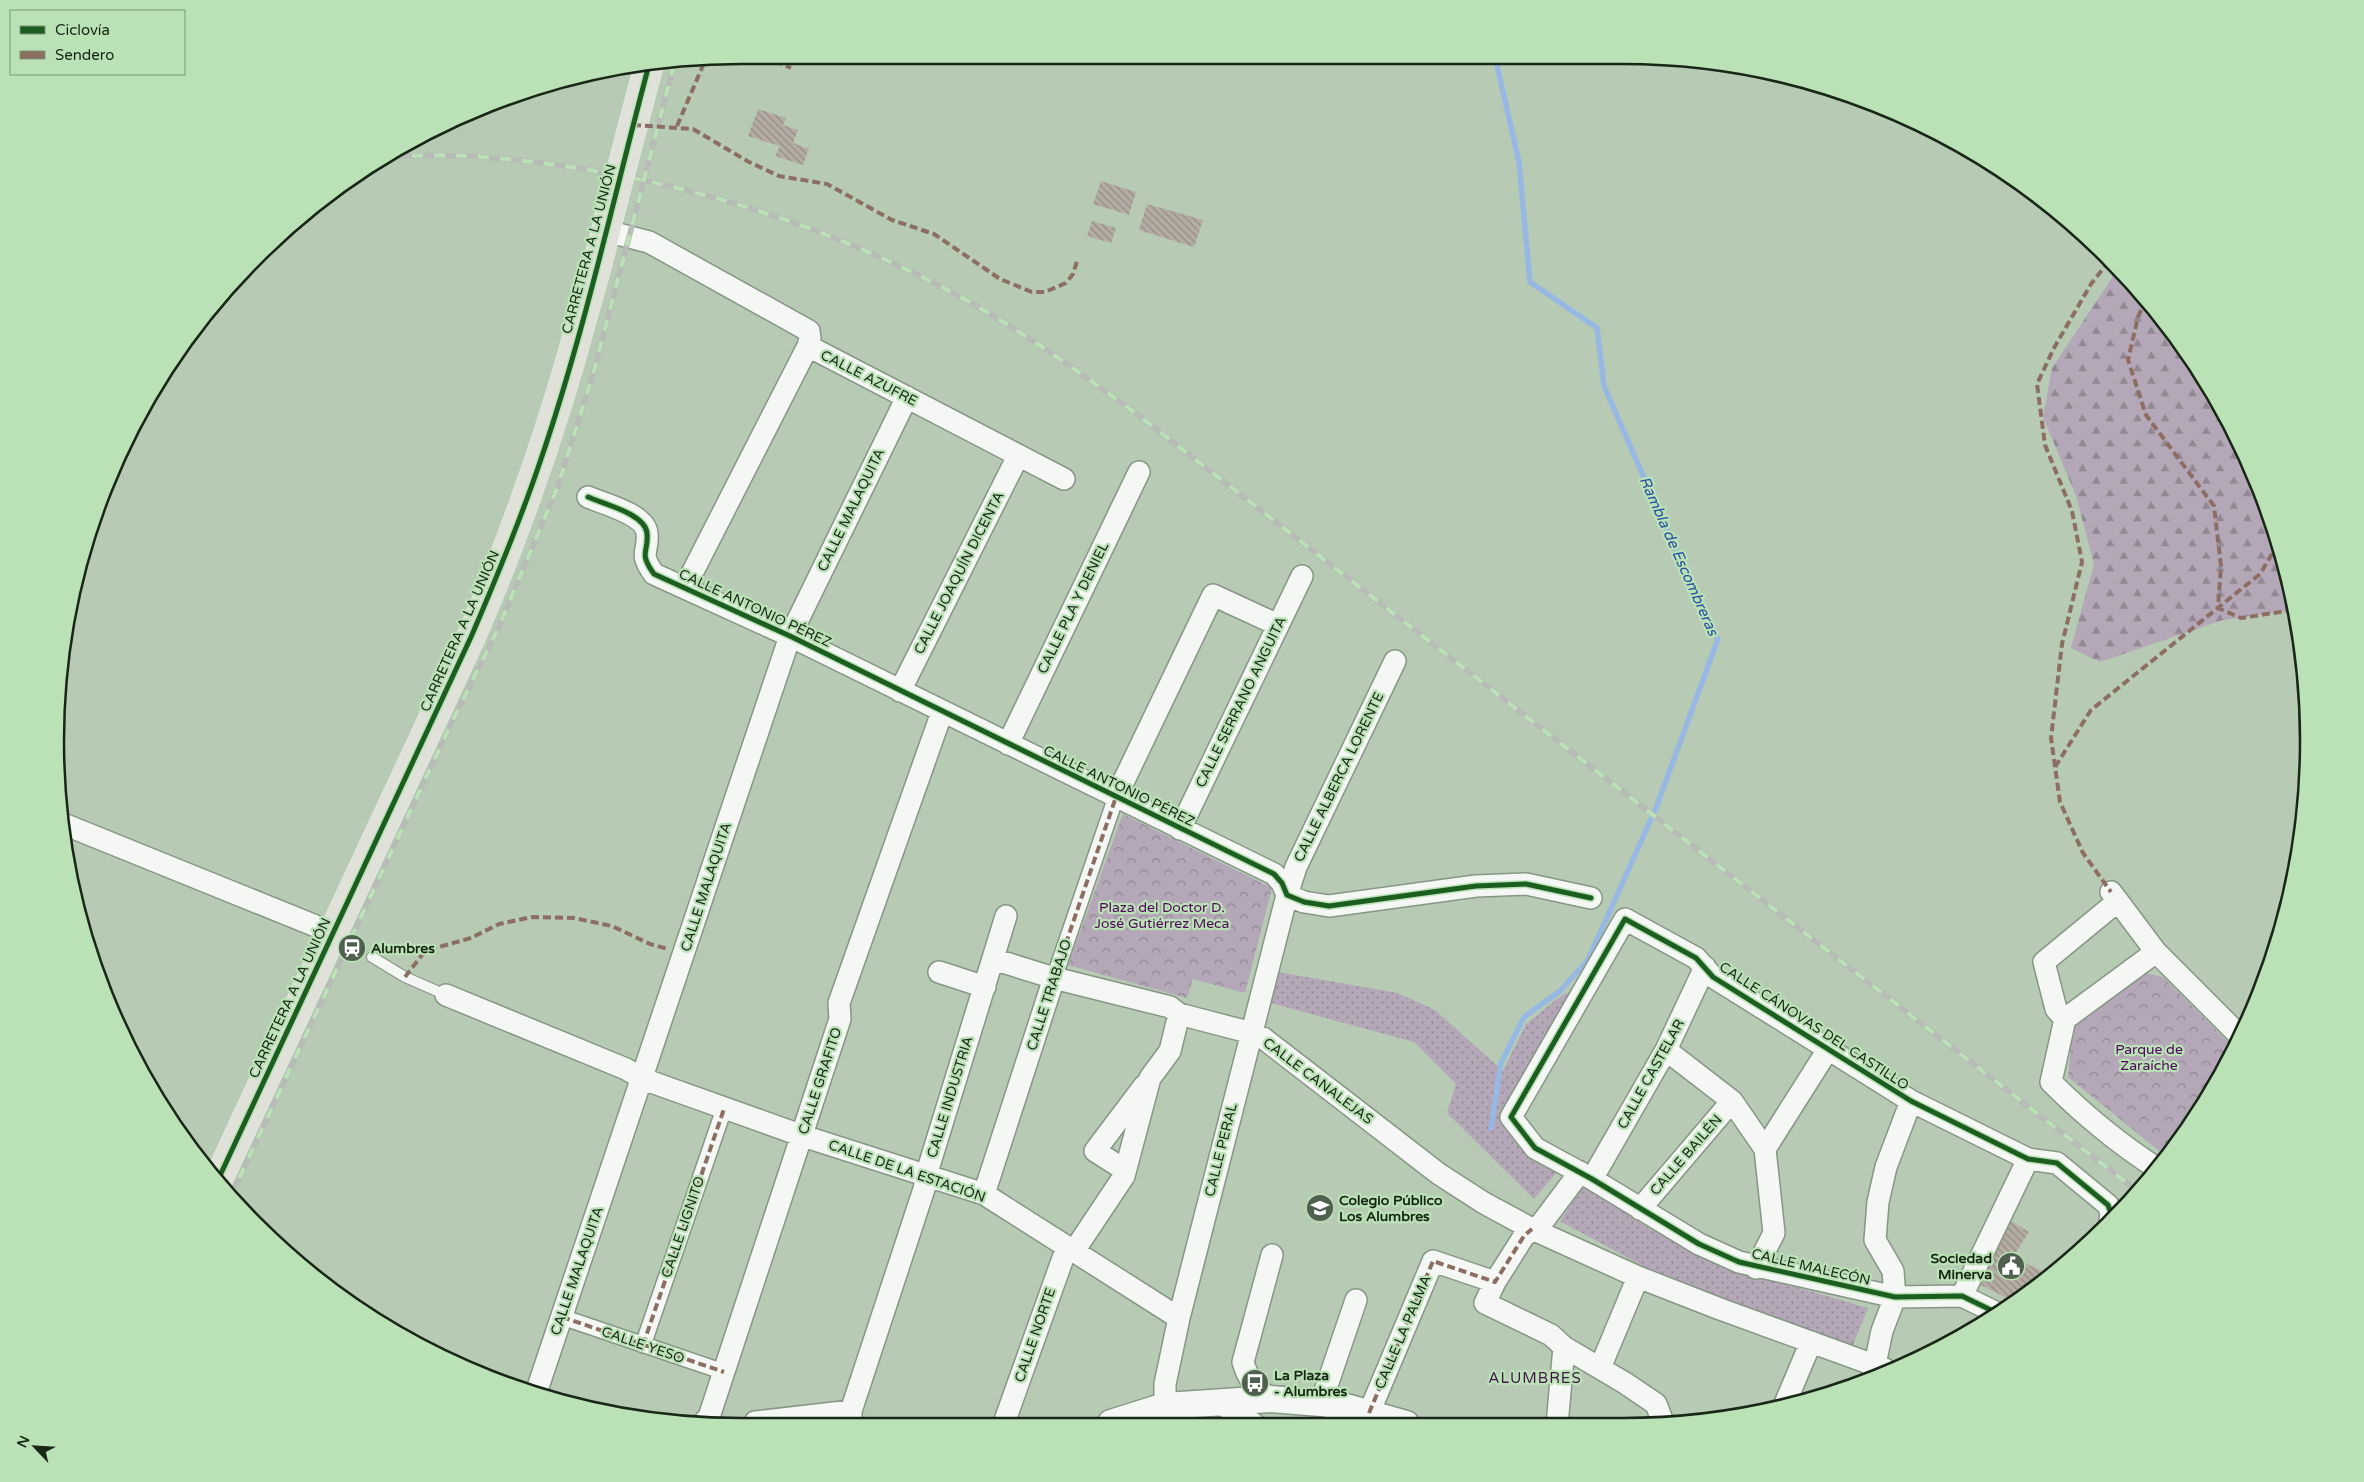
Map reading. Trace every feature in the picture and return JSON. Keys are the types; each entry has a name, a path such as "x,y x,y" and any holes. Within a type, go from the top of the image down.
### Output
{"main road":[{"name":"CARRETERA A LA UNIÓN","path":"221,1174 471,637 504,560 540,461 561,394 608,224 647,71"}],"street":[{"path":"608,224 649,242 803,326 809,331 808,346"},
{"name":"CALLE AZUFRE","path":"685,587 808,346 1064,480"},
{"name":"CALLE MALAQUITA","path":"538,1387 790,636 906,398"},
{"name":"CALLE JOAQUÍN DICENTA","path":"900,691 1018,456"},
{"name":"CALLE PLA Y DENIEL","path":"1008,744 1139,472"},
{"name":"CALLE ANTONIO PÉREZ","path":"588,497 636,517 644,524 647,534 644,549 646,563 654,574 790,636 1274,874 1282,883 1287,895"},
{"name":"CALLE SERRANO ANGUITA","path":"1180,829 1302,576"},
{"path":"1116,797 1214,595 1278,625"},
{"name":"CALLE ALBERCA LORENTE","path":"1287,895 1296,867 1395,661"},
{"name":"CALLE GRAFITO","path":"709,1417 840,1019 839,1003 942,712"},
{"name":"CALLE TRABAJO","path":"984,1194 1054,978 1116,797"},
{"path":"70,827 333,933"},
{"path":"1287,895 1304,902 1329,906 1476,886 1526,884 1591,898"},
{"name":"CALLE PERAL","path":"1165,1406 1165,1384 1179,1318 1287,895"},
{"path":"2065,1019 2056,1010 2044,962 2114,897 2156,952 2235,1031"},
{"name":"CALLE INDUSTRIA","path":"851,1417 1006,916"},
{"name":"CALLE CÁNOVAS DEL CASTILLO","path":"1511,1117 1625,919 1696,958 1713,977 1910,1102 2028,1159 2057,1163 2108,1205 2109,1212"},
{"path":"2151,1164 2127,1149 2075,1106 2051,1082 2065,1019 2156,952"},
{"name":"CALLE CANALEJAS","path":"993,959 1054,978 1170,1007 1179,1014 1252,1033 1263,1038 1440,1174 1484,1203 1532,1230"},
{"name":"CALLE CASTELAR","path":"1532,1230 1541,1224 1586,1176 1666,1050 1706,967"},
{"path":"939,972 984,987"},
{"name":"CALLE DE LA ESTACIÓN","path":"446,995 599,1057 626,1069 642,1079 802,1136 984,1194 1179,1318"},
{"path":"1125,1170 1095,1151 1170,1051 1179,1014"},
{"path":"1666,1050 1732,1101 1765,1149 1774,1233 1756,1268"},
{"path":"1765,1149 1827,1051"},
{"name":"CALLE NORTE","path":"1006,1418 1062,1258 1071,1250 1124,1176 1150,1078"},
{"name":"CALLE BAILÉN","path":"1640,1209 1732,1101"},
{"path":"1877,1369 1882,1331 1895,1297 1893,1271 1875,1240 1878,1202 1886,1167 1910,1102"},
{"name":"CALLE LIGNITO","path":"643,1345 724,1109"},
{"name":"CALLE MALECÓN","path":"1511,1117 1535,1148 1586,1176 1699,1244 1739,1262 1756,1268 1895,1297 1962,1296 1990,1310"},
{"path":"1962,1296 2028,1159"},
{"path":"1661,1417 1656,1404 1564,1347 1550,1335 1485,1303 1495,1282 1524,1236 1532,1230 1638,1277 1877,1369"},
{"path":"1270,1399 1254,1387 1246,1375 1243,1362 1272,1255"},
{"name":"CALLE LA PALMA","path":"1369,1413 1432,1261 1495,1282"},
{"path":"1600,1368 1638,1277"},
{"path":"1321,1403 1356,1300"},
{"name":"CALLE YESO","path":"562,1317 724,1372"},
{"path":"1794,1396 1811,1342"},
{"path":"1558,1418 1564,1347"},
{"path":"1127,1418 1165,1406 1270,1399 1321,1403 1386,1418"},
{"path":"1218,1402 1229,1418"},
{"path":"1218,1402 1244,1418"},
{"path":"832,1418 851,1417"}],"lane":[{"path":"372,957 405,977 446,995"}],"green space":[{"path":"2114,275 2160,329 2210,402 2249,482 2277,566 2287,611 2223,620 2100,662 2071,648 2094,564 2076,496 2043,417 2052,368"},
{"name":"Plaza del Doctor D. José Gutiérrez Meca","path":"1123,814 1272,888 1245,993 1193,979 1187,998 1068,965"},
{"path":"1278,972 1397,993 1435,1010 1503,1071 1526,1024 1557,999 1575,988 1501,1122 1558,1171 1534,1199 1447,1113 1456,1084 1414,1042 1271,1003"},
{"name":"Parque de Zaraíche","path":"2143,973 2163,977 2229,1043 2210,1080 2161,1152 2068,1077 2073,1022"},
{"path":"1585,1184 1650,1229 1738,1270 1868,1308 1853,1345 1755,1311 1643,1266 1560,1221"}],"building":[{"path":"758,109 786,118 783,125 798,130 793,143 809,149 803,165 775,156 780,146 748,136"},
{"path":"1101,181 1136,192 1129,215 1093,204"},
{"path":"1147,204 1203,220 1194,247 1139,230"},
{"path":"1092,221 1116,228 1111,243 1087,236"},
{"name":"Sociedad Minerva","path":"2009,1220 2029,1232 2013,1257 2043,1272 2007,1298 1981,1285"}],"waterway":[{"name":"Rambla de Escombreras","path":"1491,1128 1501,1063 1524,1017 1560,991 1588,960 1656,808 1718,639 1682,565 1604,386 1597,328 1530,282 1519,162 1497,64"}],"railway":[{"path":"234,1190 450,726 498,629 558,486 594,371 673,68"},
{"path":"399,156 472,156 545,163 667,185 785,220 843,242 900,266 979,307 1049,352 1138,415 2132,1187"}],"marked path":[{"path":"782,64 791,68"},
{"path":"677,126 703,65"},
{"path":"633,125 693,129 749,162 779,176 827,184 892,220 934,234 1000,279 1032,292 1045,292 1066,283 1073,274 1077,261"},
{"path":"2105,266 2091,284 2054,348 2037,384 2045,445 2072,511 2082,562 2062,644 2051,738 2060,802 2083,853 2111,892"},
{"path":"2142,307 2138,317 2128,360 2146,415 2214,506 2221,566 2218,608 2241,618 2287,611"},
{"path":"2055,767 2091,710 2260,574 2273,552"},
{"path":"1054,978 1116,797"},
{"path":"405,977 422,955 432,949 471,938 499,924 532,917 574,918 612,926 650,944 668,949"},
{"path":"643,1345 724,1109"},
{"path":"1369,1413 1433,1261 1495,1282 1524,1236 1532,1229"},
{"path":"562,1317 724,1372"}],"cycle path":[{"path":"221,1174 471,637 499,572 540,462 571,363 647,71"},
{"path":"588,497 623,510 645,526 647,533 645,557 654,574 790,636 1274,874 1282,883 1287,895 1304,902 1329,906 1476,886 1526,884 1591,898"},
{"path":"1990,1310 1962,1296 1895,1297 1739,1262 1699,1244 1592,1179 1535,1148 1511,1117 1625,919 1696,958 1713,977 1911,1101 2028,1159 2057,1163 2108,1205 2110,1211"}],"place":[{"name":"Alumbres","path":"352,948"},
{"name":"Colegio Público Los Alumbres","path":"1320,1208"},
{"name":"Sociedad Minerva","path":"2011,1266"},
{"name":"La Plaza - Alumbres","path":"1255,1383"}],"district":[{"name":"ALUMBRES","path":"1535,1378"}]}
